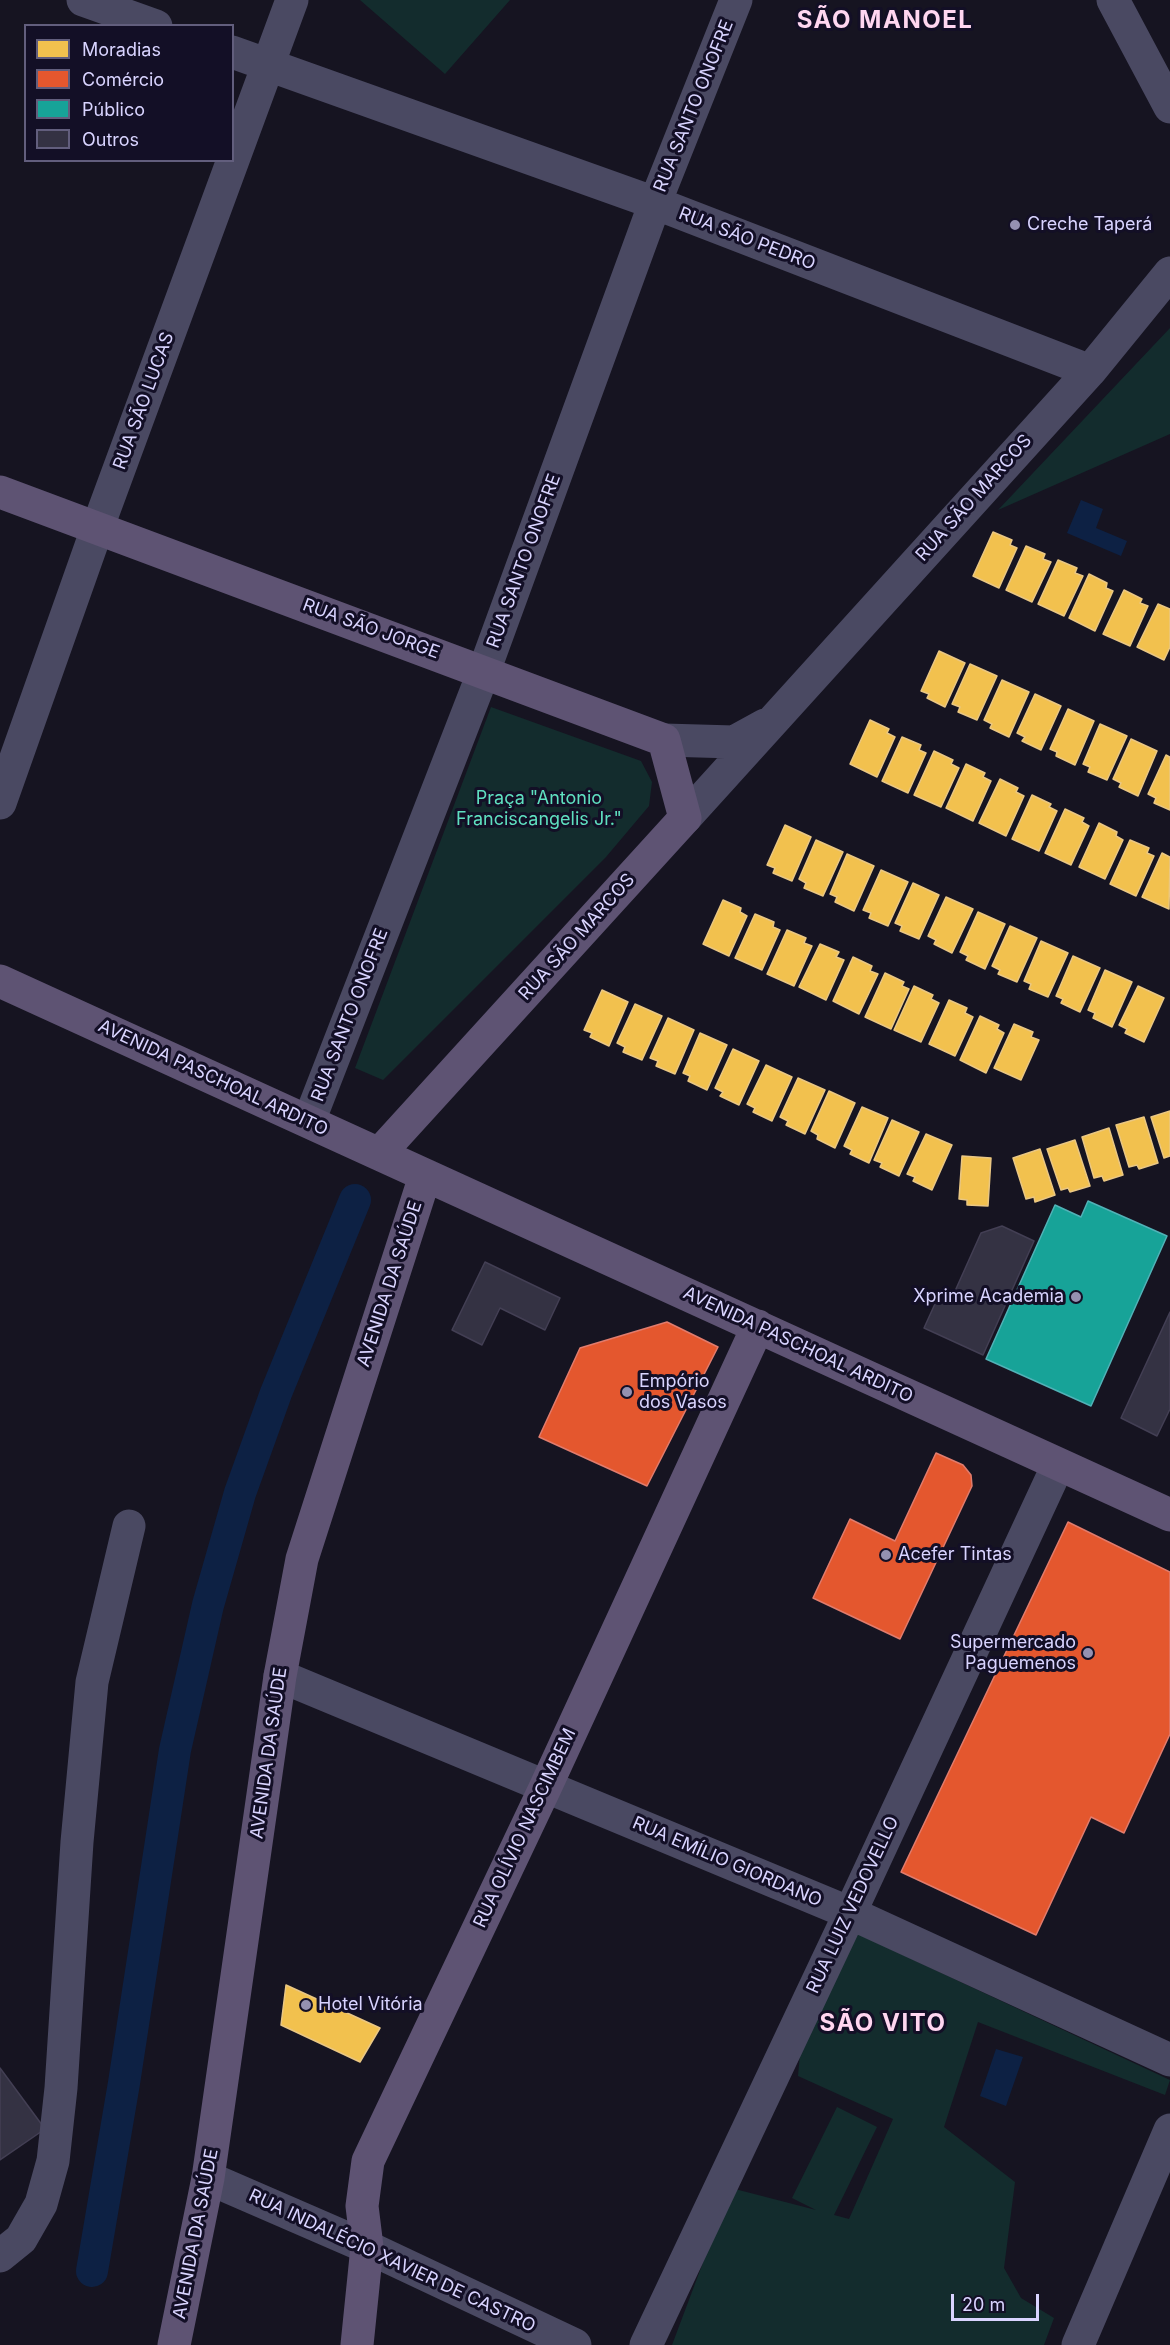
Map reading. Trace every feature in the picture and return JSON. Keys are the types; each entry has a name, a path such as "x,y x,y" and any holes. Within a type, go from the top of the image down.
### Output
{"main road":[{"name":"RUA SÃO JORGE","path":"0,492 664,740"},
{"path":"664,740 685,818"},
{"name":"RUA SÃO MARCOS","path":"379,1154 685,818"},
{"name":"AVENIDA PASCHOAL ARDITO","path":"0,981 1170,1515"},
{"path":"413,1116 408,1141 414,1158 425,1176"},
{"name":"AVENIDA DA SAÚDE","path":"174,2345 208,2178 280,1676 302,1559 425,1176"},
{"name":"RUA OLÍVIO NASCIMBEM","path":"357,2345 367,2247 362,2206 368,2161 546,1786 758,1326"}],"street":[{"path":"83,0 150,24"},
{"name":"RUA SÃO LUCAS","path":"234,157 292,0"},
{"name":"RUA SANTO ONOFRE","path":"309,1121 484,671 655,203 736,0"},
{"path":"1113,0 1170,107"},
{"name":"RUA SÃO PEDRO","path":"234,53 655,203 1090,371"},
{"name":"RUA SÃO LUCAS","path":"0,803 232,162"},
{"name":"RUA SÃO MARCOS","path":"685,818 1090,371 1170,273"},
{"name":"RUA SÃO MARCOS","path":"664,740 734,741 774,720"},
{"name":"RUA LUIZ VEDOVELLO","path":"646,2345 1058,1464"},
{"path":"0,2256 21,2239 41,2204 53,2161 61,2088 77,1842 92,1682 129,1526"},
{"name":"RUA EMÍLIO GIORDANO","path":"280,1676 850,1913 1170,2060"},
{"path":"1078,2345 1170,2130"},
{"name":"RUA INDALÉCIO XAVIER DE CASTRO","path":"208,2178 367,2247 575,2345"}],"green space":[{"path":"360,0 510,0 445,74"},
{"path":"1170,328 1170,434 998,510"},
{"name":"Praça \"Antonio Franciscangelis Jr.\"","path":"491,707 641,761 652,782 649,806 606,857 383,1080 355,1068"},
{"path":"856,1933 1170,2080 1165,2095 978,2022 944,2127 1015,2182 1004,2268 1021,2298 1054,2318 1044,2345 672,2345 731,2188 816,2210 792,2198 837,2107 877,2127 834,2215 849,2219 893,2119 798,2076 800,2054"}],"water":[{"path":"1081,500 1103,509 1096,528 1127,541 1121,556 1067,533"},
{"path":"996,2049 1023,2057 1006,2106 980,2096"}],"building: Moradias":[{"path":"993,532 1012,540 1010,545 1017,548 999,588 973,576"},
{"path":"1026,546 1045,554 1043,559 1051,562 1032,602 1006,590"},
{"path":"1058,560 1077,568 1075,573 1083,576 1064,616 1038,604"},
{"path":"1089,574 1107,583 1106,588 1113,591 1095,631 1069,618"},
{"path":"1124,590 1142,599 1140,603 1148,606 1130,646 1103,634"},
{"path":"1158,604 1170,609 1170,647 1164,660 1137,647"},
{"path":"939,651 965,663 945,707 927,698 929,694 921,691"},
{"path":"970,664 997,676 977,720 958,712 960,707 952,704"},
{"path":"1002,680 1029,692 1009,737 990,728 992,724 984,720"},
{"path":"1035,694 1061,706 1041,750 1022,741 1025,737 1017,733"},
{"path":"1068,709 1094,721 1075,765 1056,756 1057,752 1050,749"},
{"path":"870,720 889,729 887,733 895,737 877,777 850,764"},
{"path":"1100,724 1127,736 1107,780 1088,772 1090,767 1083,764"},
{"path":"902,737 921,745 919,750 926,753 908,793 882,781"},
{"path":"1131,739 1157,751 1138,796 1119,787 1121,783 1113,779"},
{"path":"934,751 953,760 951,764 959,768 941,807 914,795"},
{"path":"1166,755 1170,757 1170,810 1154,803 1156,798 1148,794"},
{"path":"966,764 985,773 983,777 991,781 973,821 946,808"},
{"path":"1000,779 1018,788 1016,792 1024,796 1006,836 979,823"},
{"path":"1032,795 1051,804 1049,807 1057,811 1039,851 1012,839"},
{"path":"1065,809 1084,818 1082,822 1089,826 1071,865 1045,853"},
{"path":"1099,823 1117,832 1116,836 1123,840 1105,879 1079,867"},
{"path":"785,825 811,837 792,881 773,873 775,868 767,865"},
{"path":"816,840 843,852 823,896 804,888 806,883 799,879"},
{"path":"1130,840 1149,848 1147,853 1154,856 1136,896 1110,884"},
{"path":"1162,853 1170,857 1169,909 1142,897"},
{"path":"847,854 874,866 854,911 835,902 837,897 830,894"},
{"path":"881,870 908,882 888,926 869,918 871,913 863,910"},
{"path":"913,883 939,895 919,939 900,931 902,926 895,923"},
{"path":"946,897 973,909 952,953 934,944 936,940 928,936"},
{"path":"723,900 741,908 740,912 747,916 729,956 703,944"},
{"path":"978,912 1005,924 985,969 966,960 968,956 960,952"},
{"path":"755,914 774,922 773,927 780,930 762,970 735,958"},
{"path":"1010,926 1037,938 1017,982 998,974 1000,970 992,966"},
{"path":"787,930 806,938 804,943 812,946 794,986 767,974"},
{"path":"1041,941 1068,953 1048,997 1029,989 1031,984 1024,981"},
{"path":"820,944 839,952 836,957 844,960 826,1000 799,987"},
{"path":"1073,956 1100,968 1080,1012 1061,1003 1063,999 1056,996"},
{"path":"853,957 872,966 870,971 878,974 859,1014 833,1001"},
{"path":"1105,970 1132,982 1112,1027 1093,1018 1095,1013 1088,1010"},
{"path":"885,973 904,982 902,986 909,989 891,1029 865,1017"},
{"path":"914,986 933,995 931,999 939,1003 921,1042 894,1030"},
{"path":"1138,986 1164,998 1144,1042 1125,1033 1127,1029 1119,1025"},
{"path":"602,990 628,1002 609,1046 590,1037 592,1033 584,1030"},
{"path":"949,1000 967,1008 965,1013 973,1017 955,1056 929,1044"},
{"path":"635,1004 662,1016 642,1060 623,1052 625,1047 617,1043"},
{"path":"980,1016 999,1025 997,1029 1004,1033 986,1073 960,1060"},
{"path":"668,1018 694,1030 675,1074 656,1066 658,1061 650,1058"},
{"path":"1014,1024 1033,1032 1031,1037 1039,1040 1021,1080 994,1068"},
{"path":"700,1033 727,1045 707,1090 688,1081 690,1076 683,1073"},
{"path":"733,1049 759,1061 739,1105 720,1096 723,1092 715,1088"},
{"path":"766,1065 792,1077 772,1121 753,1112 755,1108 747,1104"},
{"path":"798,1078 825,1090 805,1134 786,1125 788,1121 780,1117"},
{"path":"829,1091 855,1103 835,1148 817,1139 818,1135 811,1131"},
{"path":"862,1107 888,1118 869,1163 850,1154 852,1150 844,1146"},
{"path":"1170,1111 1170,1156 1164,1158 1151,1117"},
{"path":"1144,1117 1158,1163 1139,1169 1137,1165 1129,1167 1116,1125"},
{"path":"892,1120 919,1132 899,1176 880,1167 882,1163 874,1160"},
{"path":"1109,1128 1123,1175 1104,1181 1102,1176 1094,1178 1082,1137"},
{"path":"926,1134 952,1145 932,1190 913,1181 915,1177 907,1174"},
{"path":"1075,1140 1090,1186 1070,1192 1068,1188 1061,1190 1047,1149"},
{"path":"1040,1149 1055,1195 1035,1202 1034,1197 1026,1199 1013,1158"},
{"path":"962,1156 991,1158 988,1206 967,1205 967,1200 959,1199"},
{"name":"Hotel Vitória","path":"286,1985 380,2028 360,2062 281,2025"}],"building: Comércio":[{"name":"Empório dos Vasos","path":"667,1322 718,1347 647,1486 539,1437 580,1348"},
{"name":"Acefer Tintas","path":"936,1453 963,1465 971,1475 972,1486 900,1639 813,1598 850,1519 895,1541"},
{"name":"Supermercado Paguemenos","path":"1068,1522 1170,1572 1170,1734 1124,1833 1091,1817 1036,1935 901,1872"}],"building: Público":[{"name":"Xprime Academia","path":"1088,1201 1167,1236 1091,1406 986,1359 1055,1205 1081,1217"}],"building: Outros":[{"path":"1002,1226 1034,1241 983,1355 924,1328 939,1295 951,1300 981,1233"},
{"path":"485,1262 560,1298 545,1330 500,1308 482,1345 452,1330"},
{"path":"1170,1312 1170,1409 1157,1436 1121,1418"},
{"path":"0,2068 45,2129 0,2160"}],"waterway":[{"path":"92,2271 124,2083 175,1750 208,1605 240,1493 276,1393 355,1200"}],"place":[{"name":"Creche Taperá","path":"1015,225"},
{"name":"Xprime Academia","path":"1076,1297"},
{"name":"Empório dos Vasos","path":"627,1392"},
{"name":"Acefer Tintas","path":"886,1555"},
{"name":"Supermercado Paguemenos","path":"1088,1653"},
{"name":"Hotel Vitória","path":"306,2005"}],"district":[{"name":"SÃO MANOEL","path":"885,21"},
{"name":"SÃO VITO","path":"883,2024"}]}
